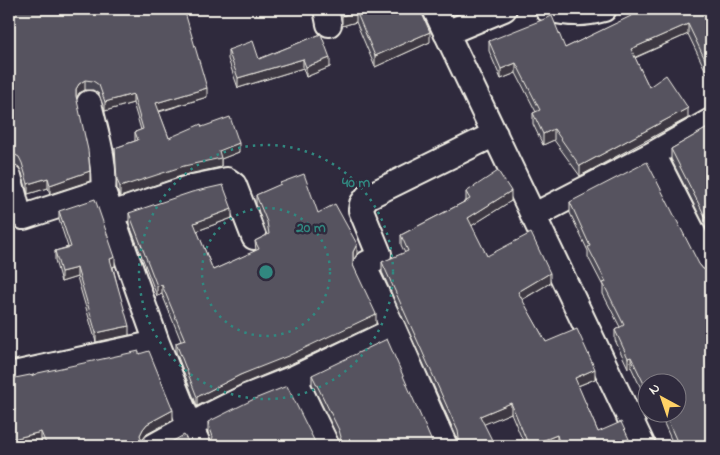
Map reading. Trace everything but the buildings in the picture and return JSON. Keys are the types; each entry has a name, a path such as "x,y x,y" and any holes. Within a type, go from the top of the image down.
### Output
{"street":[{"path":"435,9 643,446"},
{"path":"446,33 504,9"},
{"path":"547,9 587,14 604,9"},
{"path":"89,102 103,162 103,190 157,343 194,436"},
{"path":"533,216 711,121"},
{"path":"445,446 365,269 366,264 377,258 379,254 361,210 362,204 367,198 495,134"},
{"path":"652,154 710,264"},
{"path":"9,176 18,211 24,217 103,190"},
{"path":"111,214 188,188 227,180 234,185 254,237"},
{"path":"154,446 194,436 246,397 294,378 394,330"},
{"path":"9,375 157,343"},
{"path":"294,378 327,446"}]}
